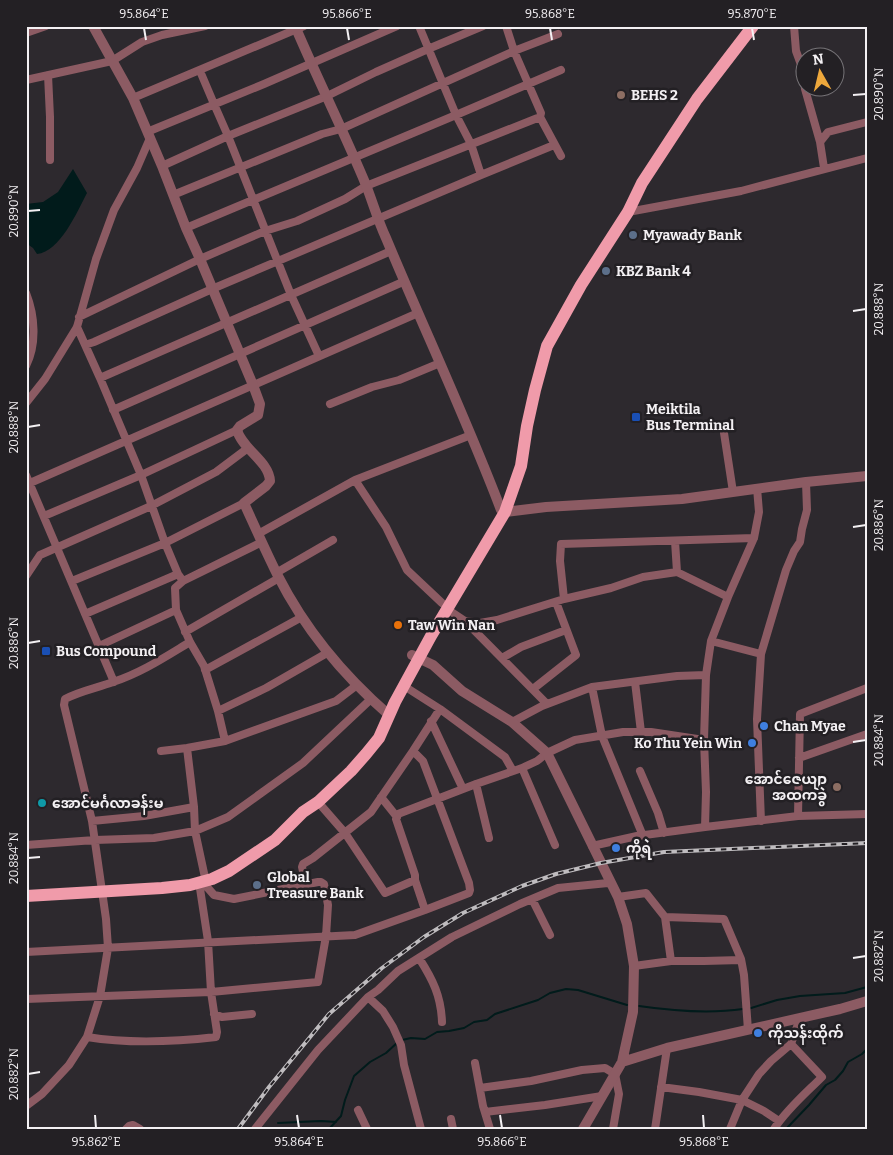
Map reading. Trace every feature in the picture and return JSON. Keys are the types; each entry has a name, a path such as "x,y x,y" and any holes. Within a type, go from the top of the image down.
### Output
{"highway":[{"path":"303,812 318,802 351,771 379,738 386,712 416,656 511,496 522,466 535,390 547,346 581,286 628,212 642,183 697,99 753,26"},
{"path":"26,903 203,885 230,871 274,840 357,755 404,686 416,656"},
{"path":"26,896 102,895"}],"street":[{"path":"26,33 46,26"},
{"path":"44,516 140,476 237,430 258,414 260,404 133,98 93,26"},
{"path":"26,80 112,61 142,42 162,35 205,26"},
{"path":"26,403 45,379 77,326 96,259 114,210 137,168 148,135 214,104 397,26"},
{"path":"419,26 456,115 471,144 481,175"},
{"path":"162,166 228,136 327,96 376,72 483,26"},
{"path":"506,26 514,51 542,113 540,117 561,156"},
{"path":"794,26 796,51 803,70 820,142 824,168"},
{"path":"133,98 299,27 312,63 354,157 391,251 504,509 682,499 757,488 867,476"},
{"path":"173,195 322,134 341,129 514,51 558,34"},
{"path":"200,70 291,295 319,356"},
{"path":"186,228 561,70"},
{"path":"48,75 50,160"},
{"path":"79,317 200,259 266,231 297,221 345,199 366,186 540,117"},
{"path":"820,142 828,132 867,122"},
{"path":"85,344 94,342 277,261 554,145"},
{"path":"628,212 741,191 867,158"},
{"path":"100,378 391,251"},
{"path":"113,410 404,281"},
{"path":"26,293 31,306 29,323 34,335 31,357 26,366"},
{"path":"30,483 418,313"},
{"path":"77,326 126,441 165,543 181,577 176,588 176,610 205,670 225,741"},
{"path":"330,404 440,363"},
{"path":"72,581 165,543 244,503 266,486 270,481 267,470 248,448 237,430"},
{"path":"724,433 733,492"},
{"path":"85,614 181,577 260,538 355,480 471,435"},
{"path":"26,576 40,555 151,506 216,472 248,448"},
{"path":"26,475 114,682"},
{"path":"355,480 386,527 407,570 444,606 465,621 547,704"},
{"path":"760,821 758,719 761,654 786,570 800,542 807,510 806,482"},
{"path":"705,827 704,740 706,675 711,640 754,538 759,512 757,488"},
{"path":"244,503 278,575 302,617 327,653 386,712"},
{"path":"533,689 576,655 566,630 560,601 561,544 754,538"},
{"path":"185,632 333,540"},
{"path":"676,541 677,572"},
{"path":"465,621 480,623 498,620 611,588 642,577 677,572 728,596"},
{"path":"99,646 176,610"},
{"path":"205,670 302,617"},
{"path":"502,658 522,647 566,630"},
{"path":"711,640 761,654"},
{"path":"26,1106 42,1094 69,1065 87,1037 100,996 108,948 106,919 92,821 64,705 65,699 74,694 114,682 156,663 190,642"},
{"path":"218,711 266,688 327,653"},
{"path":"416,656 433,665 462,690 512,722 547,753 618,897 627,924 634,966 633,1012 622,1062 584,1129"},
{"path":"512,722 542,706 592,687 677,676 706,675"},
{"path":"635,682 641,732"},
{"path":"161,751 225,741 336,701 357,685"},
{"path":"404,686 440,709 505,757 512,771"},
{"path":"592,687 602,736 643,836"},
{"path":"798,816 800,714 867,688"},
{"path":"26,845 154,838 195,831 228,817 304,763 371,698"},
{"path":"306,885 303,864 371,812 413,752 440,709"},
{"path":"431,721 463,789"},
{"path":"397,817 398,814 522,768 537,761 547,753 576,740 623,732 651,732 704,740"},
{"path":"799,758 867,734"},
{"path":"87,1037 109,1041 142,1042 183,1041 216,1037 203,885 195,831 187,748"},
{"path":"26,952 355,934 469,893 469,883 423,761 413,752"},
{"path":"522,768 555,845"},
{"path":"640,771 658,813 664,833"},
{"path":"476,784 489,838"},
{"path":"381,798 397,817 396,819 416,875 415,880 425,910"},
{"path":"318,802 345,833 385,894 415,880"},
{"path":"92,821 144,816 194,807"},
{"path":"592,846 643,836 798,816 867,814"},
{"path":"26,999 211,992 318,982 326,936 328,905 324,884 321,882 234,899 214,895 203,885"},
{"path":"255,1129 318,1050 368,996 378,990 398,971 452,937 558,888 611,884"},
{"path":"618,897 646,893 665,917 671,961"},
{"path":"532,899 550,935"},
{"path":"665,917 724,919 741,960 748,1030"},
{"path":"419,958 432,980 438,995 442,1009 442,1022"},
{"path":"634,966 671,961 741,960"},
{"path":"368,996 383,1011 401,1045 420,1129"},
{"path":"622,1062 667,1048 867,1001"},
{"path":"214,1014 222,1017 252,1014"},
{"path":"730,1129 742,1100 759,1074 791,1044 800,1018"},
{"path":"774,1129 798,1100 822,1077 791,1044"},
{"path":"655,1129 667,1048"},
{"path":"476,1063 490,1129"},
{"path":"480,1088 531,1081 582,1070 606,1068 615,1074 618,1094 612,1129"},
{"path":"661,1087 742,1100 779,1121"},
{"path":"485,1112 602,1096"},
{"path":"358,1110 366,1129"},
{"path":"451,1119 453,1129"},
{"path":"126,1129 133,1125 140,1129"}],"shaded area":[{"path":"73,169 87,193 73,220 60,239 45,252 37,254 26,243 26,204 43,202 58,192"}],"waterway":[{"path":"748,1009 777,1000 800,996 845,993 867,987"},
{"path":"402,1040 411,1038 425,1039 437,1032 464,1028 474,1022 487,1020 495,1014 538,1000 550,993 566,989 578,990 627,1005"},
{"path":"639,1006 691,1011 743,1009"},
{"path":"329,1129 341,1116 354,1076 398,1042"},
{"path":"786,1129 826,1085 835,1080 848,1062 867,1049"},
{"path":"278,1123 336,1122"}],"railway":[{"path":"238,1129 269,1087 329,1014 382,968 424,937 463,913 522,886 556,874 601,863 664,852 867,843"}],"place":[{"name":"BEHS 2","path":"621,95"},
{"name":"Myawady Bank","path":"633,235"},
{"name":"KBZ Bank 4","path":"606,271"},
{"name":"Meiktila Bus Terminal","path":"636,417"},
{"name":"Taw Win Nan","path":"398,625"},
{"name":"Bus Compound","path":"46,651"},
{"name":"Chan Myae","path":"764,726"},
{"name":"Ko Thu Yein Win","path":"752,743"},
{"name":"အောင်ဇေယျာ အထကခွဲ","path":"837,787"},
{"name":"အောင်မင်္ဂလာခန်းမ","path":"42,803"},
{"name":"ကိုရဲ","path":"616,848"},
{"name":"Global Treasure Bank","path":"257,885"},
{"name":"ကိုသန်းထိုက်","path":"758,1033"}]}
